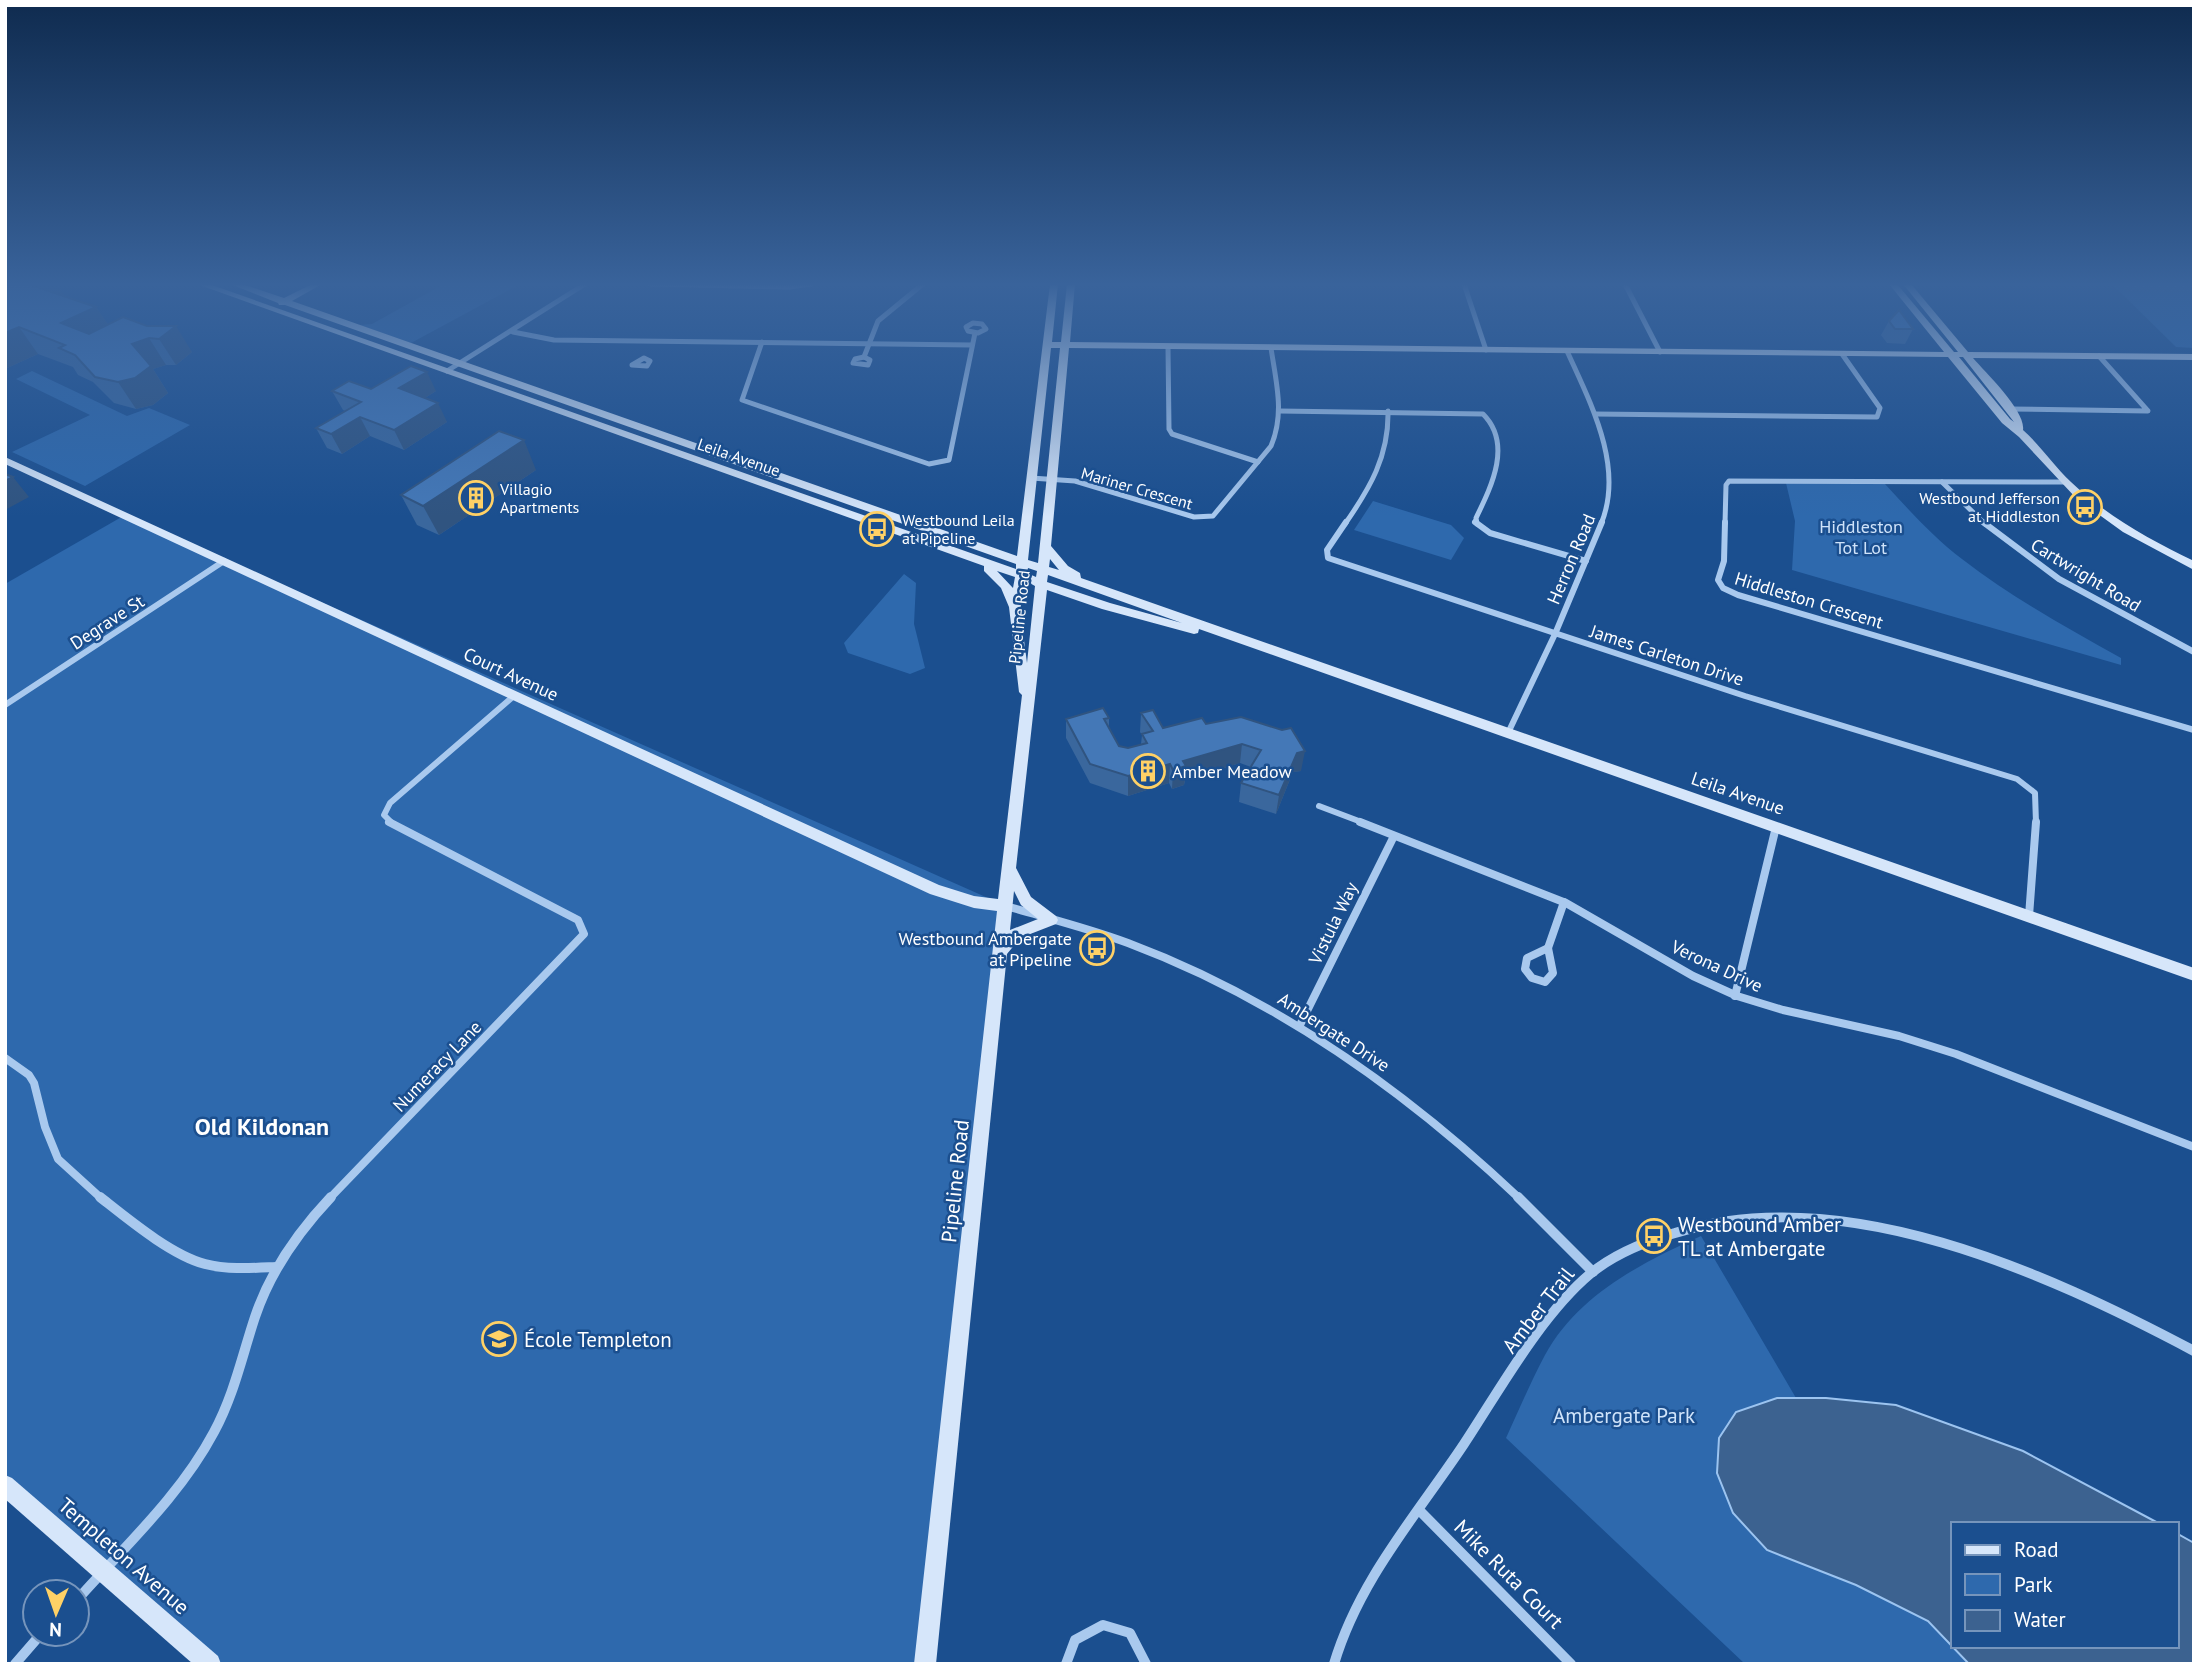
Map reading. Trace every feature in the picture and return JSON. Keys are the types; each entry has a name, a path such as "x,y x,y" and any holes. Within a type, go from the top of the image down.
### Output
{"street":[{"name":"Leila Avenue","path":"421,362 1105,607 1270,649"},
{"name":"Leila Avenue","path":"454,362 2194,975"},
{"path":"447,371 464,362"},
{"path":"755,362 742,400 929,464 949,460 969,362"},
{"name":"Pipeline Road","path":"1027,703 1014,610 1021,575 1045,362"},
{"name":"Pipeline Road","path":"925,1664 1043,569 1062,362"},
{"path":"1168,362 1169,429 1172,435 1258,462"},
{"name":"Mariner Crescent","path":"1031,478 1086,484 1202,519 1213,516 1278,434 1280,411 1273,362"},
{"name":"Herron Road","path":"1508,733 1603,523 1610,486 1604,443 1595,414 1571,362"},
{"path":"1595,414 1877,416 1880,408 1848,362"},
{"path":"1957,362 2006,421 2019,429 2065,482 2130,532 2194,566"},
{"path":"1970,362 2011,410 2019,421 2019,429"},
{"path":"2011,410 2148,411 2104,362"},
{"path":"1280,411 1478,412 1489,418 1493,424 1497,454 1492,490 1475,522 1490,533 1586,561"},
{"name":"James Carleton Drive","path":"1388,411 1389,438 1385,458 1327,550 1328,558 1555,634 1835,721 2027,785 2035,793 2038,803 2029,916"},
{"name":"Court Avenue","path":"5,460 935,890 974,902 1006,906"},
{"name":"Hiddleston Crescent","path":"2065,482 1730,481 1726,485 1724,561 1718,580 1723,588 1738,595 2194,730"},
{"name":"Cartwright Road","path":"1942,482 1991,530 2060,579 2194,652"},
{"path":"974,545 1004,547 1018,540 1025,532"},
{"path":"1045,546 1064,569 1086,585"},
{"path":"977,560 1000,577 1010,594 1014,610"},
{"name":"Degrave St","path":"5,705 224,561"},
{"name":"Numeracy Lane","path":"91,1585 188,1477 215,1430 238,1379 255,1316 276,1267 317,1212 584,934 578,920 389,822 384,815 390,803 514,695"},
{"name":"Verona Drive","path":"1319,806 1564,902 1619,930 1697,978 1735,996 1790,1013 1868,1027 1924,1043 2194,1147"},
{"path":"1735,996 1776,827"},
{"name":"Vistula Way","path":"1300,1025 1394,836"},
{"path":"1010,871 1027,901 1051,920"},
{"path":"1548,948 1527,958 1525,969 1532,978 1545,982 1553,973 1548,948 1564,902"},
{"name":"Ambergate Drive","path":"1006,906 1108,936 1155,954 1210,978 1300,1025 1420,1109 1492,1170 1593,1272"},
{"path":"1002,950 1015,934 1051,920"},
{"path":"5,1058 29,1075 34,1083 50,1140 64,1168 172,1247 201,1263 240,1268 276,1267"},
{"name":"Amber Trail","path":"1334,1664 1339,1639 1362,1591 1420,1511 1548,1321 1593,1272 1642,1246 1695,1224 1737,1216 1809,1214 1881,1224 1942,1241 2044,1281 2194,1351"},
{"name":"Templeton Avenue","path":"5,1485 210,1664"},
{"name":"Mike Ruta Court","path":"1420,1511 1571,1664"},
{"path":"1066,1664 1075,1640 1103,1625 1130,1633 1146,1664"},
{"path":"15,1664 29,1648"}],"green space":[{"path":"32,371 127,416 149,408 190,425 85,486 12,452 90,415 16,379"},
{"name":"Hiddleston Tot Lot","path":"1786,483 1885,484 1951,551 2019,599 2121,658 2121,665 1792,570 1795,521"},
{"path":"1373,501 1451,525 1464,538 1451,560 1354,530"},
{"path":"125,515 1006,906 927,1664 209,1664 5,1486 5,584"},
{"path":"904,574 916,583 914,624 925,668 910,674 848,653 844,643"},
{"name":"Ambergate Park","path":"1701,1236 1796,1398 1777,1398 1856,1585 1928,1621 1969,1664 1745,1664 1506,1438 1545,1355 1559,1334 1593,1298 1656,1258"}],"water":[{"path":"1777,1398 1826,1398 1896,1405 2023,1451 2156,1522 1951,1522 1951,1645 1928,1621 1856,1585 1767,1550 1733,1513 1717,1473 1719,1438 1736,1412"},
{"path":"2178,1534 2194,1543 2194,1664 1969,1664 1954,1648 2178,1648"}],"building":[{"path":"81,362 147,362 151,366 135,378 118,382 95,377"},
{"path":"411,366 427,372 399,388 438,403 394,430 360,417 331,434 316,428 361,402 332,391 349,381 371,389"},
{"path":"499,431 524,440 423,506 401,495"},
{"path":"1103,708 1109,718 1104,719 1119,746 1128,748 1147,743 1142,734 1153,731 1141,713 1153,710 1163,728 1202,718 1206,724 1241,717 1282,730 1291,728 1305,751 1297,753 1279,795 1241,783 1261,750 1242,744 1183,761 1186,766 1173,770 1170,764 1128,776 1090,764 1066,719"}],"place":[{"name":"Villagio Apartments","path":"476,498"},
{"name":"Westbound Jefferson at Hiddleston","path":"2085,507"},
{"name":"Westbound Leila at Pipeline","path":"877,529"},
{"name":"Amber Meadow","path":"1148,771"},
{"name":"Westbound Ambergate at Pipeline","path":"1097,948"},
{"name":"Westbound Amber TL at Ambergate","path":"1654,1236"},
{"name":"École Templeton","path":"499,1339"}],"district":[{"name":"Old Kildonan","path":"262,1126"}]}
